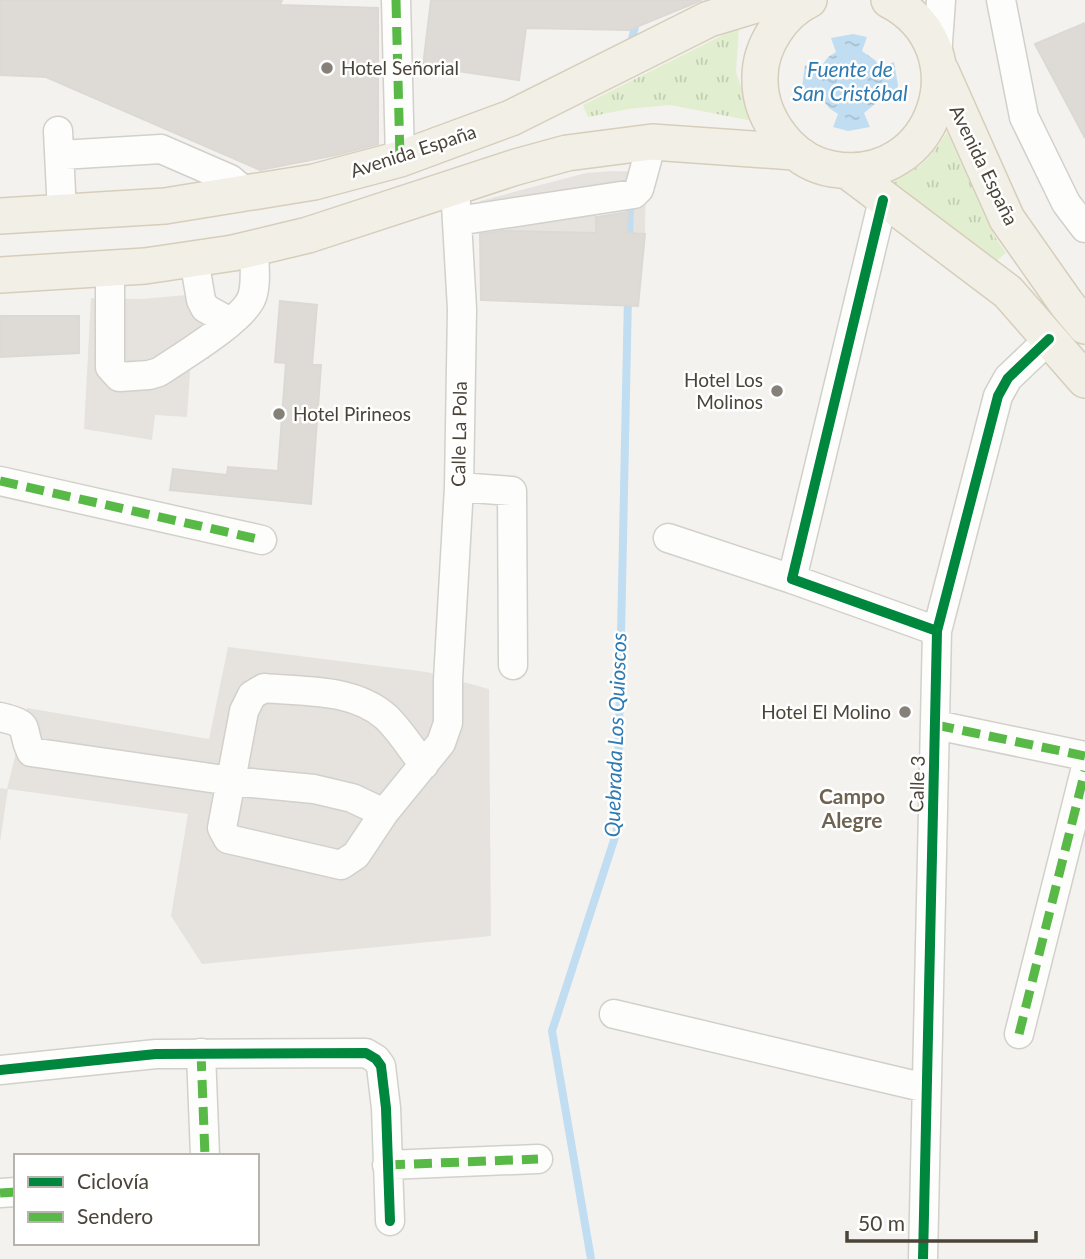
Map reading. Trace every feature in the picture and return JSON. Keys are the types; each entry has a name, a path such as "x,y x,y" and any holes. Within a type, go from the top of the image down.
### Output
{"main road":[{"name":"Avenida España","path":"889,0 904,8 924,29 1007,219 1085,326"},
{"name":"Avenida España","path":"0,216 165,206 314,182 400,159 511,118 718,9 762,3 806,2"},
{"path":"806,2 780,22 766,47 760,75 762,104 774,131 794,152 820,167 849,172 874,168 898,158 918,141 932,119 939,94 938,62"},
{"path":"0,275 110,269 194,259 254,248 321,231 456,204 516,167 567,153 652,142 794,152"},
{"path":"849,172 1008,292 1085,380"}],"street":[{"path":"396,0 400,159"},
{"path":"938,62 941,0"},
{"path":"1000,0 1024,117 1066,203 1085,228"},
{"path":"456,204 634,194 639,189 652,142"},
{"path":"62,213 59,143 161,149 230,179 248,194"},
{"path":"792,579 883,200"},
{"name":"Calle La Pola","path":"231,781 222,828 228,839 341,865 356,855 384,813 441,743 447,723 458,487 462,309 456,204"},
{"path":"110,269 110,367 119,377 149,376 159,372 247,307 253,295 254,248"},
{"path":"194,259 201,300 205,308 230,322"},
{"name":"Calle 3","path":"923,1259 937,631 998,396 1008,378 1049,339"},
{"path":"458,487 511,479 513,665"},
{"path":"0,481 262,540"},
{"path":"668,538 937,631"},
{"path":"231,781 244,711 252,695 264,688 346,696 367,706 386,717 424,765"},
{"path":"0,717 22,724 32,752 231,781 314,789 352,798 384,813"},
{"path":"936,724 1085,756"},
{"path":"1019,1034 1085,771"},
{"path":"614,1014 926,1088"},
{"path":"201,1053 205,1154"},
{"path":"0,1070 156,1054 366,1053 381,1066 386,1108 390,1221"},
{"path":"387,1166 538,1159"}],"green space":[{"path":"739,27 736,72 753,121 670,105 628,109 588,117 583,105"},
{"path":"947,132 995,237 1006,253 993,264 883,182 905,174 921,164"}],"shaded area":[{"path":"646,172 645,234 627,233 628,202 596,201 596,233 480,230 480,201 586,173"},
{"path":"198,294 217,297 209,359 191,358 187,417 155,415 152,440 84,429 91,298 142,299"},
{"path":"228,647 427,672 489,689 491,936 202,964 171,916 188,814 8,789 0,842 0,788 7,789 27,708 209,739"}],"water":[{"name":"Fuente de San Cristóbal","path":"853,34 867,37 862,51 881,68 894,62 898,85 895,99 881,94 876,103 864,113 870,127 848,131 833,127 838,114 829,108 820,96 806,102 802,87 805,65 819,70 828,57 836,52 831,38"}],"building":[{"path":"0,0 282,0 280,5 378,8 378,144 260,170 46,77 0,75"},
{"path":"431,0 702,0 629,30 526,28 519,80 423,66"},
{"path":"1085,23 1085,138 1035,44"},
{"path":"628,212 627,233 645,234 638,306 481,300 480,234 503,231 596,233 596,217"},
{"path":"280,301 317,305 312,365 321,365 311,504 170,490 173,469 227,475 228,467 278,471 286,363 275,362"},
{"path":"0,316 79,316 79,353 0,357"}],"waterway":[{"name":"Quebrada Los Quioscos","path":"630,48 641,0"},
{"name":"Quebrada Los Quioscos","path":"629,244 630,201"},
{"name":"Quebrada Los Quioscos","path":"591,1259 552,1031 617,831 628,296"}],"marked path":[{"path":"396,0 400,159"},
{"path":"0,481 262,540"},
{"path":"936,725 1085,756"},
{"path":"1019,1034 1085,771"},
{"path":"201,1053 205,1154"},
{"path":"387,1165 538,1159"},
{"path":"0,1193 14,1192"}],"cycle path":[{"path":"883,200 792,579 937,631"},
{"path":"923,1259 937,631 998,396 1008,378 1049,339"},
{"path":"0,1070 156,1054 366,1053 381,1066 386,1108 390,1221"}],"place":[{"name":"Hotel Señorial","path":"327,68"},
{"name":"Hotel Los Molinos","path":"777,391"},
{"name":"Hotel Pirineos","path":"279,414"},
{"name":"Hotel El Molino","path":"905,712"}],"district":[{"name":"Campo Alegre","path":"852,809"}]}
